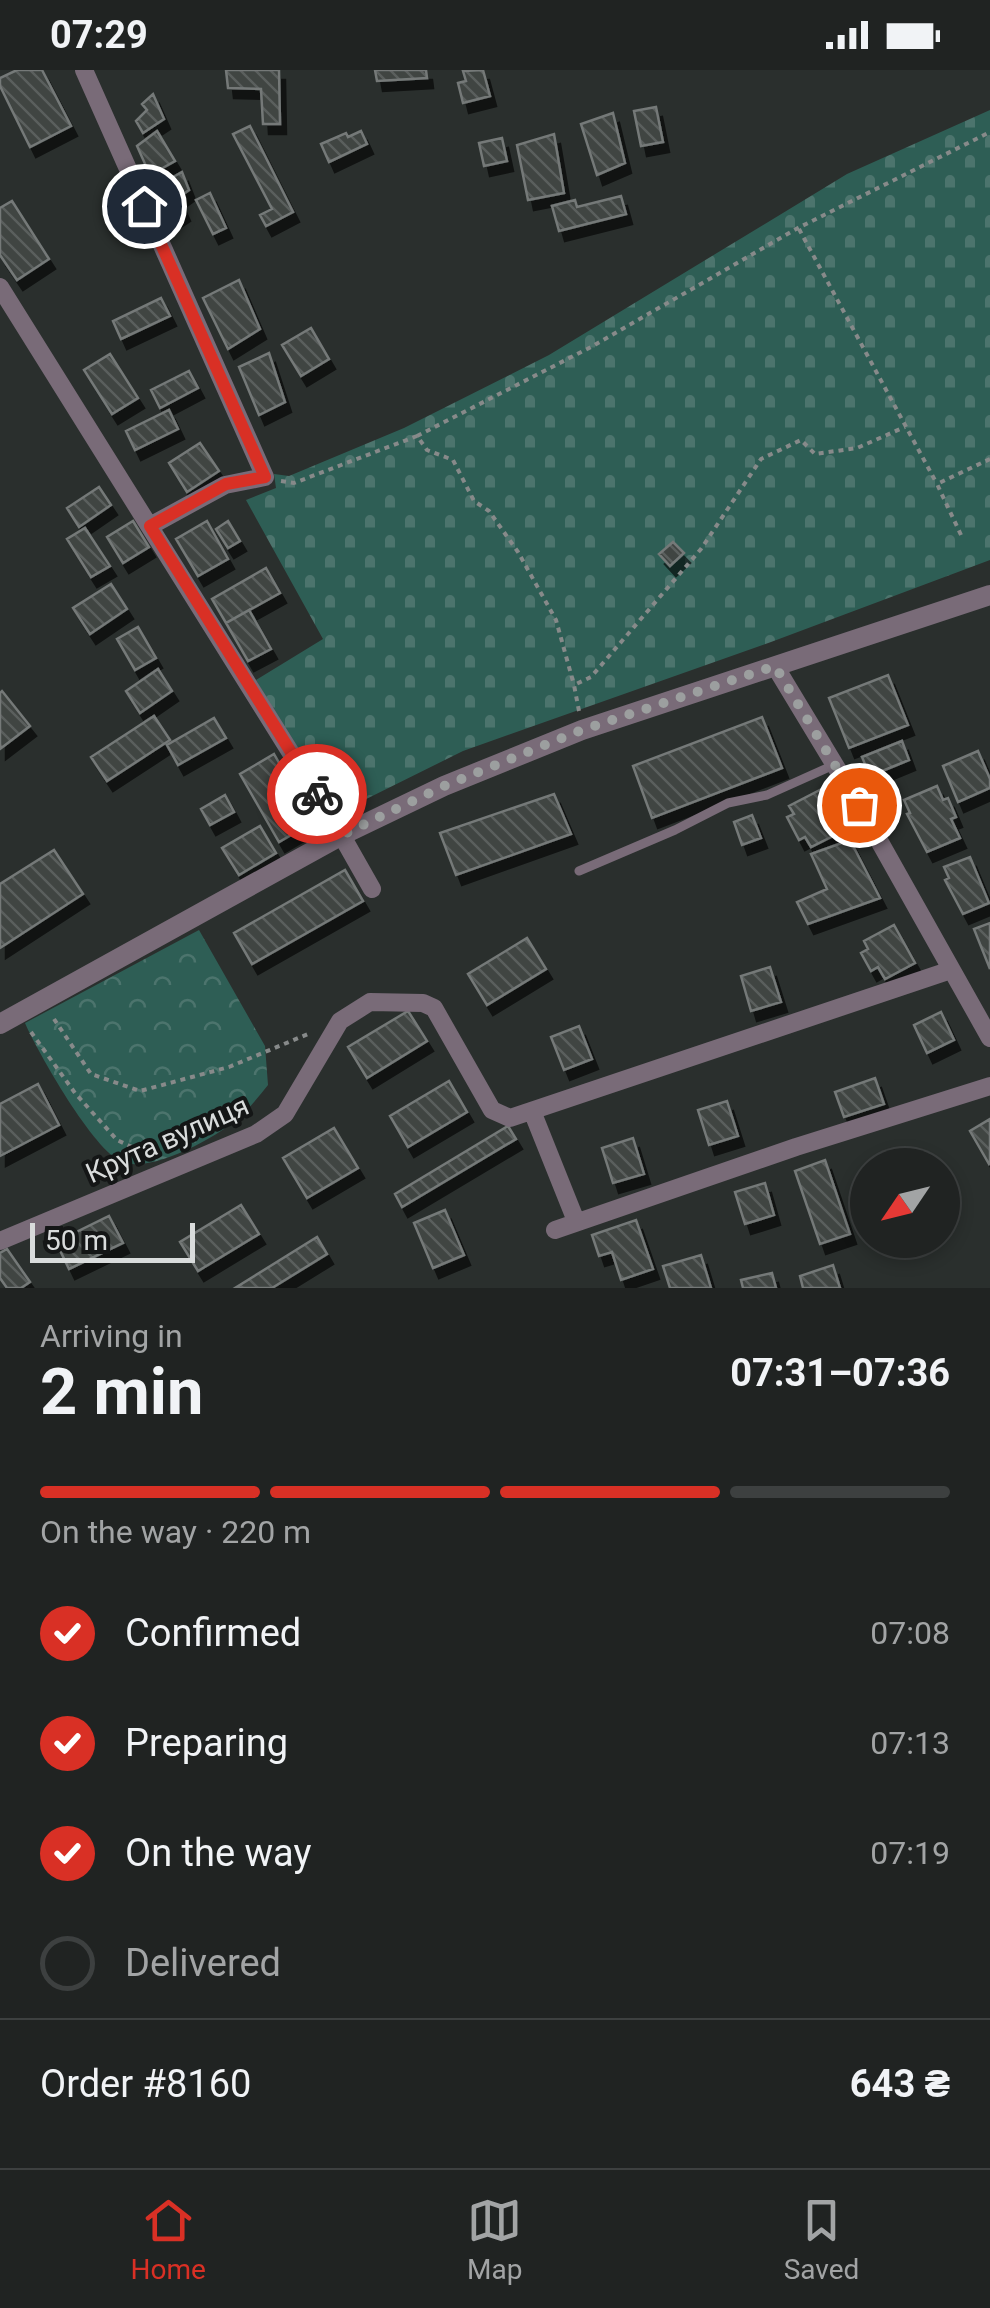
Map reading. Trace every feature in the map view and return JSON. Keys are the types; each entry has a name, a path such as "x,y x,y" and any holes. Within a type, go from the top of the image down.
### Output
{"street":[{"path":"84,70 270,479 226,484 150,526"},
{"path":"0,287 372,889"},
{"path":"9,1019 342,835 444,786 582,730 990,594"},
{"path":"775,666 836,765 990,1038"},
{"path":"340,1021 370,1002 422,1003 434,1008 492,1110 510,1118 952,970"},
{"name":"Крута вулиця","path":"0,1242 256,1134 284,1114 340,1021"},
{"path":"555,1230 990,1086"},
{"path":"532,1112 576,1222"}],"lane":[{"path":"579,871 728,803 766,795 836,765"}],"path":[{"path":"270,479 294,483 416,436 590,346 798,228 990,132"},
{"path":"798,228 961,535"},
{"path":"574,685 591,676 702,549 761,459 801,440 815,454 857,448 905,427"},
{"path":"416,436 427,450 453,460 474,501 489,511 518,552 556,620 580,720"},
{"path":"937,484 990,459"},
{"path":"43,1000 91,1074 140,1091 229,1066 340,1021"},
{"path":"9,1019 118,1140 177,1170"}],"green space":[{"path":"990,110 990,560 463,751 336,814 256,680 323,639 246,500 276,488 274,474 289,476 404,428 549,355 847,174"},
{"path":"199,930 265,1046 268,1085 242,1115 203,1142 150,1163 122,1162 110,1154 82,1121 25,1023"}],"building":[{"path":"17,70 42,70 71,126 30,147 0,86 0,78"},
{"path":"226,70 279,70 280,124 263,124 261,89 228,88"},
{"path":"375,70 426,70 427,78 377,81"},
{"path":"483,70 490,96 463,103 458,83 466,81 463,71"},
{"path":"153,94 164,119 143,133 136,121 147,110 142,104"},
{"path":"656,107 663,142 641,146 634,111"},
{"path":"613,113 625,163 597,175 581,124"},
{"path":"250,126 293,212 266,226 260,215 272,209 233,134"},
{"path":"157,131 175,161 150,175 137,146"},
{"path":"361,131 367,144 329,162 321,144"},
{"path":"554,134 564,193 528,200 517,145"},
{"path":"502,138 507,161 484,166 479,143"},
{"path":"182,172 189,190 178,198 184,211 169,221 154,188"},
{"path":"210,193 226,228 213,234 196,200"},
{"path":"621,196 626,214 559,231 552,206 575,200 577,207"},
{"path":"12,201 49,259 17,280 0,255 0,208"},
{"path":"239,280 260,329 228,349 203,298"},
{"path":"161,298 170,316 121,339 113,321"},
{"path":"311,328 329,359 301,376 282,345"},
{"path":"269,353 285,402 259,415 239,367"},
{"path":"110,354 138,398 112,414 84,370"},
{"path":"189,371 198,388 160,408 151,390"},
{"path":"169,410 178,429 135,450 126,431"},
{"path":"200,443 219,471 187,492 169,463"},
{"path":"99,487 111,505 79,527 67,508"},
{"path":"133,521 149,547 123,563 107,537"},
{"path":"207,521 228,559 198,576 176,539"},
{"path":"228,521 240,541 228,548 216,529"},
{"path":"85,528 110,566 91,577 67,539"},
{"path":"673,542 684,553 670,566 659,554"},
{"path":"266,568 280,593 226,623 212,599"},
{"path":"111,584 127,609 90,634 73,608"},
{"path":"249,610 271,649 248,661 226,623"},
{"path":"138,627 156,658 135,670 117,639"},
{"path":"158,669 172,691 140,713 126,691"},
{"path":"888,675 908,725 849,748 829,698"},
{"path":"0,693 30,726 0,749"},
{"path":"154,716 170,740 107,781 91,757"},
{"path":"762,717 782,768 652,818 633,766"},
{"path":"214,718 226,738 178,765 167,745"},
{"path":"902,741 909,760 870,776 862,757"},
{"path":"978,751 990,788 958,802 943,766"},
{"path":"274,754 313,822 279,842 240,774"},
{"path":"937,786 943,800 948,798 956,817 951,819 960,838 927,852 904,800"},
{"path":"820,790 841,832 811,847 805,837 799,840 787,817 794,814 789,806"},
{"path":"554,794 571,834 456,875 440,833"},
{"path":"225,795 234,812 210,825 201,809"},
{"path":"752,815 761,838 742,845 734,822"},
{"path":"260,826 276,853 239,875 222,848"},
{"path":"850,840 880,898 808,924 797,902 827,889 811,854"},
{"path":"54,850 83,894 0,948 0,884"},
{"path":"970,857 989,903 963,914 945,880 949,878 944,867"},
{"path":"345,870 363,901 252,964 234,933"},
{"path":"990,923 990,969 974,929"},
{"path":"894,925 915,963 885,979 878,967 871,971 861,953 868,949 864,941"},
{"path":"527,938 546,969 487,1005 468,974"},
{"path":"770,967 781,1002 751,1011 741,976"},
{"path":"408,1011 427,1041 367,1078 348,1047"},
{"path":"941,1012 954,1040 927,1053 914,1025"},
{"path":"579,1026 592,1059 564,1070 551,1037"},
{"path":"875,1078 884,1104 844,1117 835,1092"},
{"path":"449,1081 467,1112 408,1147 390,1116"},
{"path":"38,1084 59,1125 0,1156 0,1104"},
{"path":"727,1101 738,1136 709,1145 698,1110"},
{"path":"990,1119 990,1163 989,1164 970,1131"},
{"path":"508,1126 516,1139 402,1207 395,1194"},
{"path":"334,1128 358,1168 307,1198 283,1158"},
{"path":"633,1138 644,1174 613,1183 602,1148"},
{"path":"825,1160 850,1234 820,1244 795,1171"},
{"path":"765,1183 774,1215 745,1224 735,1192"},
{"path":"241,1205 259,1234 198,1271 180,1242"},
{"path":"445,1210 464,1255 433,1268 414,1223"},
{"path":"109,1216 123,1243 69,1269 56,1242"},
{"path":"636,1220 653,1269 621,1280 612,1252 599,1256 592,1235"},
{"path":"317,1237 327,1254 272,1288 235,1288"},
{"path":"7,1249 30,1282 21,1288 7,1288 0,1278 0,1253"},
{"path":"701,1255 711,1288 670,1288 663,1266"},
{"path":"833,1265 840,1288 803,1288 800,1276"},
{"path":"772,1273 776,1288 743,1288 741,1280"}],"way so far":[{"path":"317,794 342,835 444,786 582,730 775,666 859,805"}],"route":[{"path":"144,206 265,477 226,484 150,526 317,794"}]}
